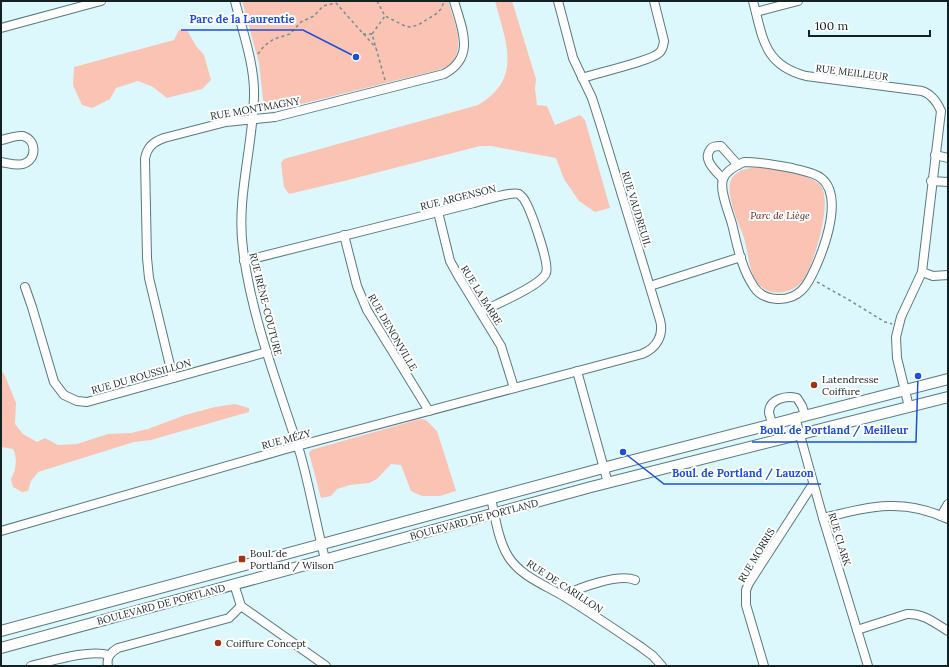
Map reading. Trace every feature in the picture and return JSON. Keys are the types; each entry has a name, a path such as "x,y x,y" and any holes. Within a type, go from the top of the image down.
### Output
{"main road":[{"name":"BOULEVARD DE PORTLAND","path":"3,630 603,467 948,379"},
{"name":"BOULEVARD DE PORTLAND","path":"1,648 608,483 948,397"}],"street":[{"path":"1,28 101,1"},
{"name":"RUE IRÈNE-COUTURE","path":"234,1 250,64 254,95 241,219 244,261 267,352 297,446 325,559"},
{"name":"RUE VAUDREUIL","path":"558,1 573,58 592,98 600,123 662,328 661,335 655,346 650,351 577,371"},
{"path":"582,78 650,58 661,52 664,42 654,1"},
{"name":"RUE MEILLEUR","path":"753,1 763,40 767,49 773,58 792,72 806,76 915,90 927,93 932,96 937,103 941,116 935,154 922,272 904,308 896,338 896,348 904,390 909,407"},
{"path":"756,12 798,1"},
{"name":"RUE MONTMAGNY","path":"173,378 153,297 147,265 145,159 146,153 153,143 164,138 226,122 274,117 444,74 455,67 461,59 464,52 465,43 451,2"},
{"path":"1,140 16,136 23,136 32,143 34,151 31,159 24,164 20,165 1,162"},
{"path":"723,179 708,161 708,151 712,147 721,146 738,165"},
{"path":"935,154 948,158"},
{"path":"744,162 752,162 775,164 814,174 825,181 831,195 830,216 824,246 810,278 800,292 783,299 770,298 759,293 754,287 741,257 725,198 723,179 729,171 738,165 744,162"},
{"path":"932,181 948,182"},
{"name":"RUE ARGENSON","path":"244,261 511,194 517,194 526,202 545,257 547,266 546,274 540,281 531,287 481,312"},
{"name":"RUE LA BARRE","path":"438,212 450,261 460,280 501,346 514,388"},
{"name":"RUE DENONVILLE","path":"344,235 355,281 367,310 428,411"},
{"path":"650,286 741,257"},
{"path":"922,272 933,276 948,275"},
{"name":"RUE DU ROUSSILLON","path":"25,287 50,373 58,388 64,395 77,402 87,402 267,352"},
{"path":"577,371 608,483"},
{"name":"RUE MÉZY","path":"1,531 297,446 577,371"},
{"path":"772,423 769,413 771,405 782,398 797,398 802,406 800,416"},
{"name":"RUE CLARK","path":"800,416 800,434 813,484 868,666"},
{"name":"RUE MORRIS","path":"764,666 746,605 746,590 813,484"},
{"name":"RUE DE CARILLON","path":"491,498 504,548 512,562 520,570 564,596 653,656 662,666"},
{"path":"823,518 860,509 895,505 925,510 945,517 948,504"},
{"path":"564,596 580,588 614,579 626,577 635,580"},
{"path":"234,584 241,606 326,666"},
{"path":"108,666 109,655 112,651 118,648 229,618 241,606"},
{"path":"857,630 914,613 923,615 948,631"},
{"path":"31,666 89,653 102,653 109,655"}],"path":[{"path":"377,1 385,16 410,27 418,25 436,14 441,9 443,2 451,2"},
{"path":"250,64 264,46 274,40 290,34 301,22 314,16 323,6 335,2 376,48"},
{"path":"372,34 385,16"},
{"path":"363,34 372,34"},
{"path":"372,34 387,89"},
{"path":"810,278 884,322 898,326"}],"green space":[{"path":"242,1 448,1 457,31 458,47 453,61 445,68 277,110 265,104 263,100 259,63"},
{"path":"495,1 512,1 536,79 535,89 537,105 547,106 555,125 580,115 585,120 610,208 595,212 579,201 564,179 556,158 491,146 480,146 289,194 284,187 281,163 284,159 478,105 492,95 501,83 506,71 508,59 503,31"},
{"path":"179,30 187,30 196,46 204,55 211,80 202,89 167,98 153,87 138,81 116,88 110,99 92,108 82,105 73,85 74,67 174,40"},
{"name":"Parc de Liège","path":"759,167 808,178 820,185 824,193 824,217 812,261 799,285 792,290 780,293 764,288 755,280 744,238 734,212 729,191 732,178 737,173"},
{"path":"1,370 16,403 15,424 23,434 37,442 45,438 58,445 77,444 108,434 131,433 148,429 185,415 215,407 235,404 249,408 249,412 151,440 134,442 38,472 31,481 28,491 22,492 13,487 11,479 16,464 16,457 13,449 1,447"},
{"path":"420,419 426,420 437,431 456,491 440,496 422,496 411,491 401,465 391,464 377,479 369,483 350,485 337,489 331,496 321,498 309,453 311,450"}],"place":[{"name":"Parc de la Laurentie","path":"356,57"},
{"name":"Boul. de Portland / Meilleur","path":"918,376"},
{"name":"Latendresse Coiffure","path":"814,385"},
{"name":"Boul. de Portland / Lauzon","path":"623,452"},
{"name":"Boul. de Portland / Wilson","path":"242,559"},
{"name":"Coiffure Concept","path":"218,643"}]}
